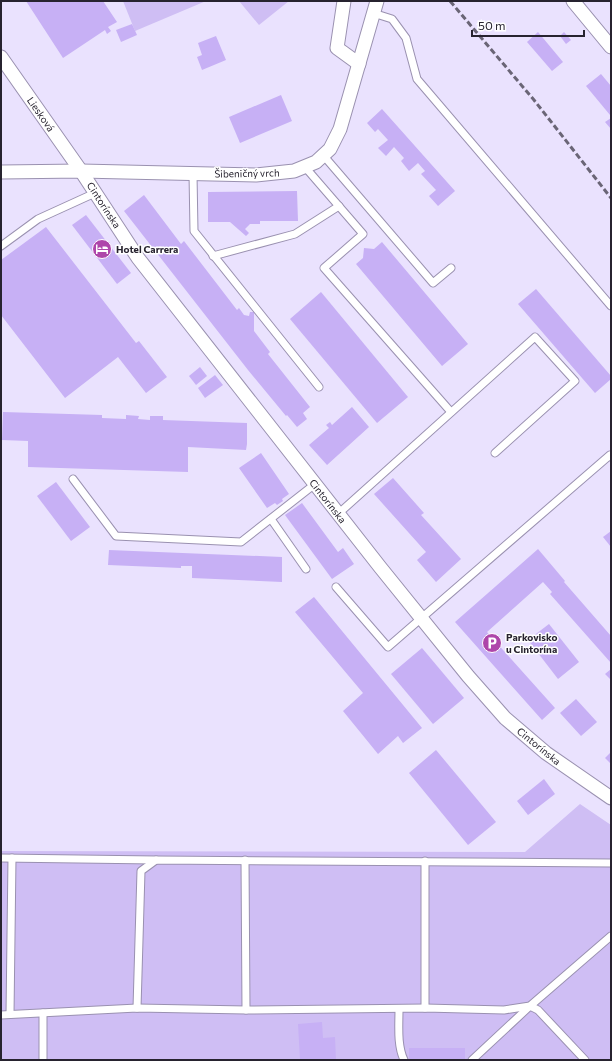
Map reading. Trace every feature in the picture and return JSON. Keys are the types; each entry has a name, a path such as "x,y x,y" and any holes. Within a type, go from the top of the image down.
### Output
{"street":[{"path":"344,1 337,48 359,64"},
{"path":"573,1 611,47"},
{"name":"Šibeničný vrch","path":"1,172 81,171 256,175 294,171 316,162 330,149 340,129 375,7"},
{"name":"Liesková","path":"1,57 81,171"},
{"name":"Cintorínska","path":"81,171 138,258 338,514 468,676 506,718 546,753 611,798"}],"lane":[{"path":"375,7 392,19 406,38 417,79 611,306"},
{"path":"323,155 433,283 451,268"},
{"path":"304,167 363,234 324,268 451,412"},
{"path":"193,174 194,231 319,387"},
{"path":"1,246 38,219 96,193"},
{"path":"214,256 295,234 338,206"},
{"path":"338,514 535,337 575,382 495,453"},
{"path":"336,587 388,647 610,455 611,457"},
{"path":"73,479 116,536 242,542 315,484"},
{"path":"271,518 306,569"},
{"path":"1,858 611,863"},
{"path":"10,1014 12,858"},
{"path":"137,1008 141,871 156,860"},
{"path":"245,860 246,1010"},
{"path":"425,861 425,1008"},
{"path":"472,1060 530,1006 611,936"},
{"path":"1,1015 137,1008 246,1010 399,1010 425,1008 504,1010 530,1006 538,1010 585,1060"},
{"path":"399,1010 398,1030 401,1054 404,1060"},
{"path":"42,1013 43,1060"}],"shaded area":[{"path":"123,1 206,1 135,31"},
{"path":"239,1 289,1 259,25"},
{"path":"580,804 611,825 611,1060 1,1060 1,851 525,852"}],"building":[{"path":"26,1 103,1 117,22 108,27 111,31 107,34 105,30 63,58"},
{"path":"132,24 137,35 121,42 116,30"},
{"path":"538,32 563,62 552,71 527,42"},
{"path":"564,32 571,40 566,44 560,36"},
{"path":"216,36 226,60 202,70 197,57 202,55 198,43"},
{"path":"601,74 611,86 610,115 586,86"},
{"path":"281,95 292,121 240,143 229,117"},
{"path":"382,109 455,191 438,206 429,196 436,190 421,174 425,171 418,163 409,171 401,161 404,158 394,147 386,156 378,148 388,140 378,129 375,132 367,123"},
{"path":"611,118 611,129 605,122"},
{"path":"297,191 298,221 260,221 260,224 250,224 245,229 249,233 246,236 230,222 208,222 208,192"},
{"path":"144,195 181,244 184,241 237,310 239,308 244,315 249,316 250,312 254,312 254,331 270,352 268,354 310,407 303,413 307,419 297,427 248,370 124,211"},
{"name":"Hotel Carrera","path":"86,215 131,273 117,284 72,225"},
{"path":"46,227 136,343 139,341 167,377 146,393 118,357 65,398 1,315 1,260"},
{"path":"382,242 468,344 442,366 356,264 363,258 364,248 374,249"},
{"path":"536,289 611,376 611,379 595,393 518,304"},
{"path":"321,292 408,397 377,423 290,319"},
{"path":"200,367 207,376 196,385 189,376"},
{"path":"215,375 223,385 205,398 198,388"},
{"path":"352,407 369,427 327,465 309,445 329,428 326,425 330,422 332,425"},
{"path":"3,412 102,415 102,418 126,419 126,415 139,416 138,419 150,420 150,416 163,416 163,420 247,423 247,444 246,450 188,447 188,472 28,467 28,441 2,440"},
{"path":"261,453 289,494 277,505 275,503 267,508 239,468"},
{"path":"393,478 424,513 421,515 461,559 436,582 417,560 426,552 374,494"},
{"path":"56,482 90,527 71,541 37,496"},
{"path":"302,503 338,552 343,548 354,564 332,579 285,515"},
{"path":"611,531 611,547 603,537"},
{"path":"538,549 565,581 564,582 611,636 611,663 550,594 552,592 543,582 487,632 555,708 542,720 455,622"},
{"path":"109,550 282,557 282,582 192,578 192,566 181,566 181,568 108,565"},
{"path":"314,597 422,728 403,743 398,736 378,754 343,711 363,693 295,612"},
{"path":"549,624 579,662 558,679 528,640"},
{"path":"422,648 464,698 433,724 391,674"},
{"path":"611,669 611,680 605,674"},
{"path":"576,699 597,722 581,736 560,713"},
{"path":"436,750 496,822 468,845 409,773"},
{"path":"611,752 611,764 605,758"},
{"path":"544,779 555,794 528,815 517,801"},
{"path":"322,1022 323,1038 335,1037 336,1060 300,1060 298,1024"},
{"path":"409,1048 465,1048 465,1060 409,1059"}],"railway":[{"path":"450,1 534,100 611,198"}],"place":[{"name":"Hotel Carrera","path":"102,249"},
{"name":"Parkovisko u Cintorína","path":"492,643"}]}
